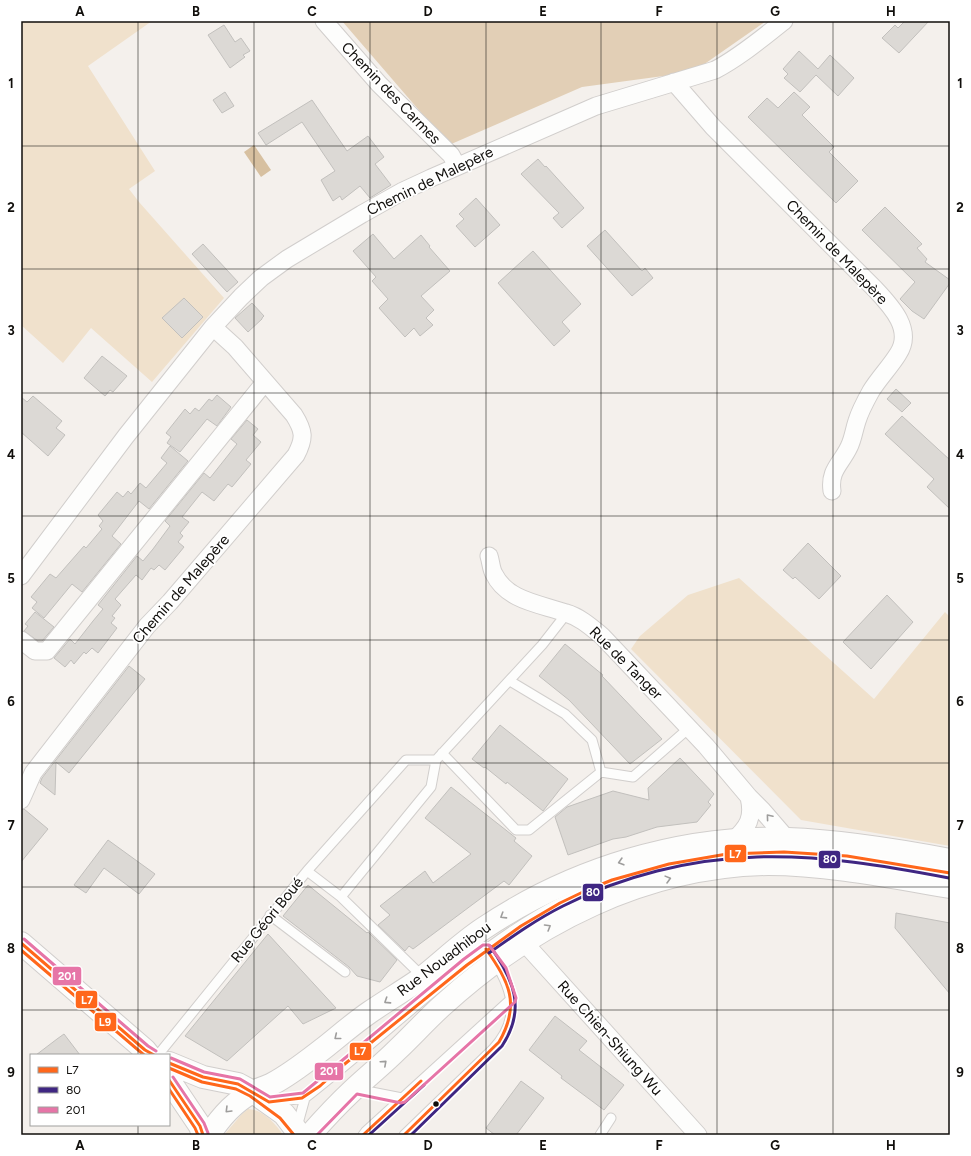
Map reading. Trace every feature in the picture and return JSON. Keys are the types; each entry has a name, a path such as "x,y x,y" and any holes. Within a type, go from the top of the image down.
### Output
{"street":[{"name":"Chemin des Carmes","path":"324,21 379,84 450,155 457,166"},
{"name":"Chemin de Malepère","path":"21,576 126,436 214,327 241,297 262,278 287,260 403,191 596,106 715,70 726,64 784,21"},
{"name":"Chemin de Malepère","path":"674,82 713,127 875,289 893,310 903,328 904,340 899,353 871,392 857,420 849,447 833,474 831,481 832,491"},
{"name":"Chemin de Malepère","path":"21,800 33,773 147,626 170,602 296,455 302,444 303,436 300,426 294,416 235,347 214,327"},
{"path":"21,640 35,651 47,651 265,382"},
{"name":"Rue de Tanger","path":"489,556 494,574 500,583 511,593 526,601 567,613 587,624 602,636 706,746 787,839"},
{"path":"733,841 748,826 751,816 749,797"},
{"name":"Rue Nouadhibou","path":"209,1135 225,1114 238,1101 261,1097 272,1084 300,1067 368,1013 423,977 484,928 520,906 580,877 615,864 673,849 733,841 787,839 858,845 950,860"},
{"name":"Rue Nouadhibou","path":"302,1133 397,1050 491,955 526,940 567,916 626,890 692,872 768,864 866,873 950,887"},
{"name":"Rue Chien-Shiung Wu","path":"526,940 530,950 698,1135"},
{"path":"21,942 152,1054"},
{"path":"170,1063 203,1077 238,1084 261,1097 284,1114 302,1133"},
{"path":"170,1081 200,1126 202,1135"}],"lane":[{"path":"341,897 431,787 439,756 510,681 542,645 567,613"},
{"path":"510,681 565,714 592,740 601,772"},
{"path":"439,756 516,830 529,830 601,772 633,777 689,728"},
{"path":"307,871 406,760 439,756"},
{"name":"Rue Nouadhibou","path":"261,1097 304,1098 467,963 491,955 534,917 591,888 658,866 687,860 726,855 785,852 875,860 950,873"},
{"name":"Rue Géori Boué","path":"152,1054 307,871 341,897 423,977"},
{"path":"270,915 345,972"},
{"path":"404,1135 500,1042 509,1025 512,1008 511,999 505,980 491,955"},
{"path":"363,1135 511,999"},
{"path":"354,1088 402,1098"},
{"path":"302,1133 304,1098"},
{"path":"600,1135 611,1118"}],"shaded area":[{"path":"21,21 152,21 88,66 155,171 129,189 224,298 152,382 91,328 63,363 21,325"},
{"path":"342,21 766,21 693,72 582,87 449,145"},
{"path":"254,145 271,170 261,177 244,152"},
{"path":"739,578 874,699 945,612 950,617 950,846 801,820 631,649 640,636 688,595"},
{"path":"248,1109 263,1114 277,1126 283,1135 224,1135"}],"building":[{"path":"905,21 929,21 899,53 882,38 895,25 898,28"},
{"path":"224,25 235,42 241,38 250,51 243,55 245,57 230,68 208,35"},
{"path":"799,51 818,69 830,55 854,78 838,96 816,75 800,92 784,78 788,74 783,69"},
{"path":"225,92 234,106 222,113 213,100"},
{"path":"794,92 810,107 802,115 834,147 829,152 858,181 836,203 748,117 767,98 778,108"},
{"path":"312,100 347,151 368,136 384,157 375,164 391,185 370,198 360,186 342,200 340,196 333,201 321,180 335,171 302,122 266,145 258,133"},
{"path":"538,159 584,208 562,228 553,218 559,213 521,174"},
{"path":"476,198 500,225 475,247 456,226 464,219 459,214"},
{"path":"885,207 922,244 917,248 927,259 925,262 950,280 950,283 924,319 912,311 900,299 915,282 862,230"},
{"path":"605,230 642,271 645,268 653,278 632,296 587,246"},
{"path":"373,234 394,259 421,235 430,246 429,247 450,271 421,296 434,310 426,318 433,325 420,336 414,328 405,337 379,308 388,299 372,281 376,277 353,251"},
{"path":"203,244 238,282 227,292 192,254"},
{"path":"533,251 581,304 562,322 570,331 554,346 498,283"},
{"path":"184,298 203,317 182,338 162,318"},
{"path":"252,303 264,316 248,332 235,318"},
{"path":"102,356 127,376 113,392 110,390 105,396 84,378"},
{"path":"896,389 911,403 902,412 887,399"},
{"path":"217,395 231,407 217,426 207,419 180,452 167,443 171,437 166,433 185,409 190,414 195,408 199,411 209,399 212,401"},
{"path":"33,396 62,421 56,428 65,435 48,456 21,432 21,397 27,402"},
{"path":"902,416 950,460 950,509 927,487 934,479 885,434"},
{"path":"247,420 258,429 253,435 261,442 246,460 251,464 232,487 228,484 214,501 202,492 182,517 189,522 180,533 183,536 178,542 184,547 165,570 159,565 154,570 151,568 142,580 136,575 115,599 121,605 112,616 115,618 111,623 117,628 98,653 92,648 86,654 84,652 74,664 71,660 65,667 54,658 70,639 75,644 103,609 98,605 137,556 143,561 153,549 170,526 165,521 204,473 210,478 237,444 231,439"},
{"path":"170,446 188,461 149,509 139,501 112,536 121,544 82,592 72,584 44,618 32,608 37,602 31,597 50,574 56,578 84,546 86,548 102,529 99,526 103,521 98,515 117,492 123,497 128,491 131,494 140,483 146,488 167,463 161,458"},
{"path":"808,543 841,576 819,599 795,577 793,579 783,570"},
{"path":"887,595 913,622 871,669 843,642"},
{"path":"35,612 54,627 42,641 38,641 24,631 28,626 25,624"},
{"path":"565,644 603,675 602,676 662,739 630,764 569,700 539,676"},
{"path":"129,666 145,679 69,773 56,762 55,795 40,783 42,778"},
{"path":"500,725 568,779 543,811 507,782 506,784 485,767 484,768 472,759"},
{"path":"680,758 714,794 708,802 711,805 697,822 657,827 626,837 613,839 568,855 555,817 567,807 613,791 649,800 648,788"},
{"path":"451,787 516,838 514,841 532,856 509,885 504,881 413,949 409,946 405,951 378,925 390,915 380,906 425,871 433,883 471,854 425,818"},
{"path":"24,809 48,829 21,862 21,810"},
{"path":"108,840 155,874 139,894 104,868 86,893 74,885"},
{"path":"308,885 367,933 368,932 397,960 380,982 357,976 349,967 283,916"},
{"path":"896,913 950,923 950,994 895,928"},
{"path":"268,934 336,1008 303,1024 288,1006 227,1061 185,1036"},
{"path":"555,1016 587,1041 579,1050 624,1085 604,1110 561,1078 562,1076 529,1050"},
{"path":"64,1034 79,1054 37,1054"},
{"path":"521,1081 544,1098 516,1135 495,1135 486,1128"}],"transit line":[{"name":"L7","path":"170,1063 203,1077 238,1084 269,1102 302,1098 320,1086 341,1067 467,965 521,926 560,903 585,891 612,880 669,864 727,854 784,852 847,856 950,873"},
{"name":"80","path":"489,953 544,916 586,895 633,878 682,865 732,858 806,858 854,862 949,878"},
{"name":"201","path":"24,939 148,1046 156,1051"},
{"name":"L7","path":"21,943 145,1050 152,1054"},
{"name":"201","path":"171,1058 204,1072 240,1079 270,1097 303,1093 464,959 483,945 489,945 506,968 516,998 515,1002 405,1102 401,1103 357,1094 317,1135"},
{"name":"80","path":"411,1135 502,1046 510,1032 514,1019 514,994 505,970 490,946"},
{"name":"L7","path":"404,1135 499,1042 506,1028 511,1005 509,994 501,972 486,949"},
{"name":"L9","path":"21,950 143,1054"},
{"name":"L9","path":"170,1068 202,1082 236,1089 250,1096 280,1118 294,1135"},
{"name":"201","path":"173,1077 204,1123 208,1133"},
{"name":"L7","path":"170,1081 200,1126 203,1135"},
{"name":"L7","path":"363,1135 421,1081"},
{"name":"80","path":"369,1135 424,1085"},
{"name":"L9","path":"170,1090 198,1135"}]}
